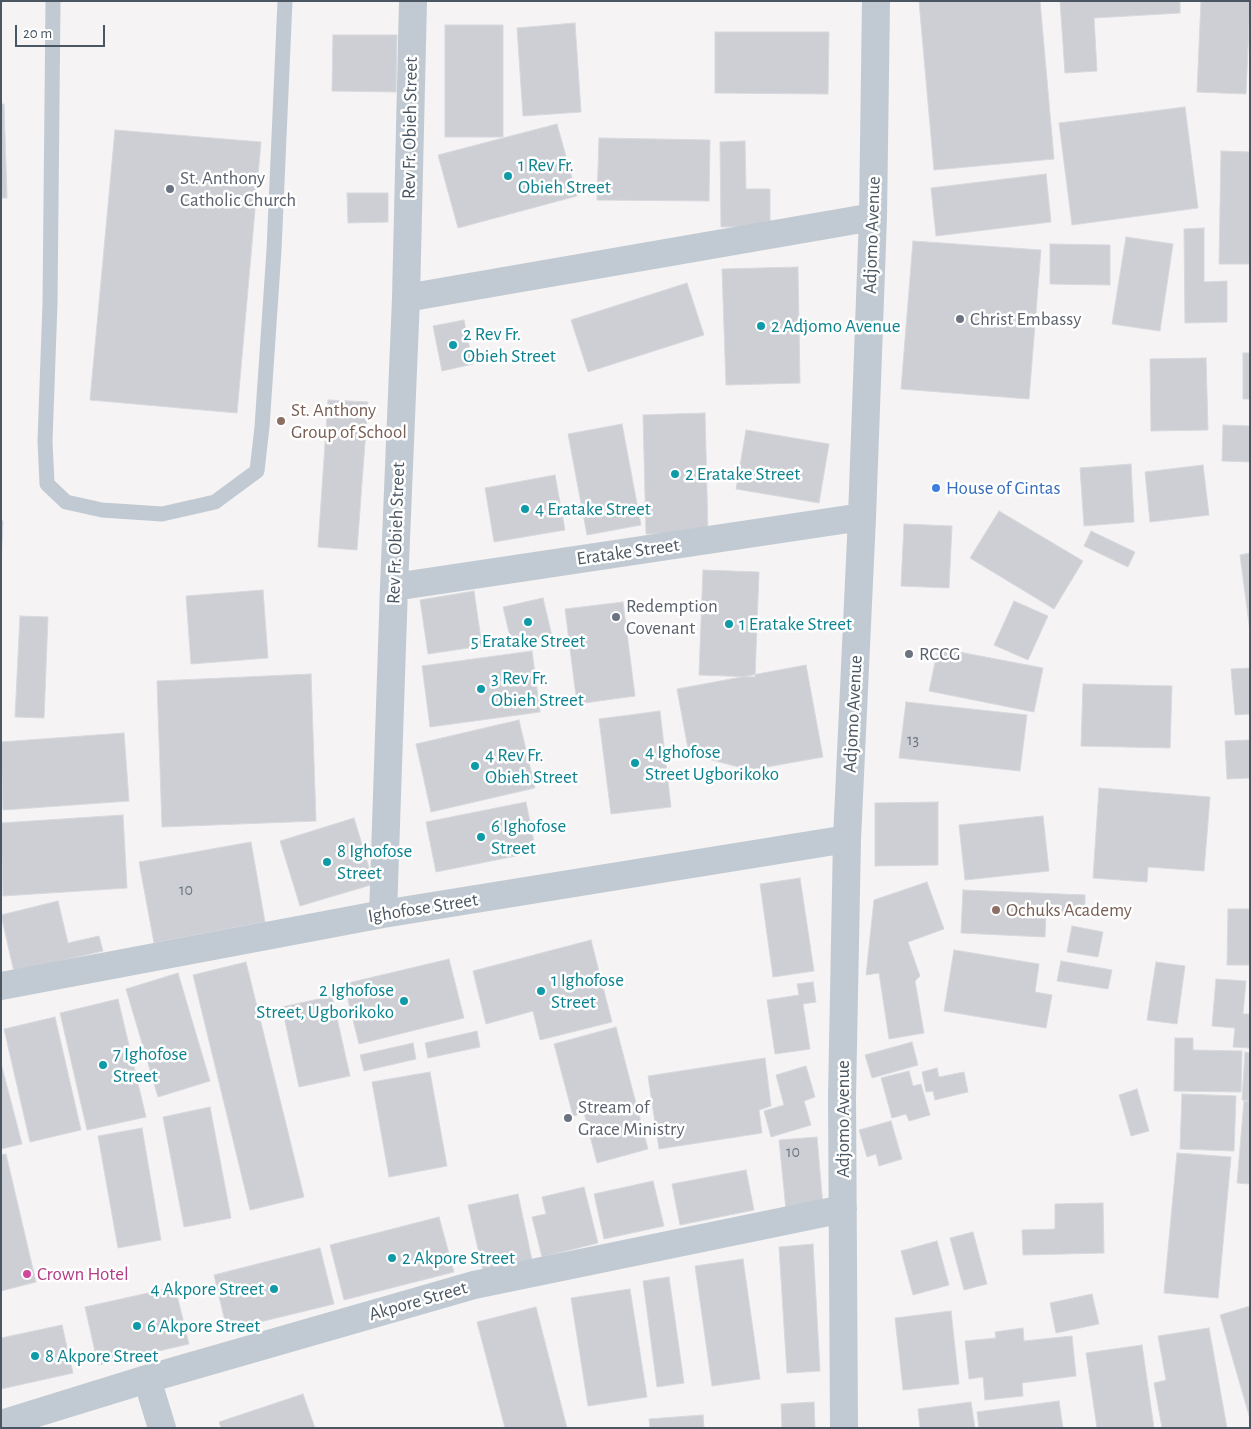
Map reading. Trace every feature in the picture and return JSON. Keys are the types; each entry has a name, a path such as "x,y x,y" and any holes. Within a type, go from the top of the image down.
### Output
{"street":[{"name":"Rev Fr. Obieh Street","path":"383,914 406,298 413,1"},
{"name":"Adjomo Avenue","path":"844,1428 842,1097 847,839 862,517 873,217 876,1"},
{"path":"406,298 873,217"},
{"name":"Eratake Street","path":"394,587 862,517"},
{"name":"Ighofose Street","path":"1,986 383,914 847,839"},
{"name":"Akpore Street","path":"1,1424 147,1379 474,1285 842,1209"},
{"path":"147,1379 162,1428"}],"lane":[{"path":"53,1 50,303 45,441 47,484 66,502 102,510 162,514 215,502 257,471 262,427 274,250 286,1"}],"building":[{"path":"919,1 1040,1 1054,159 934,170"},
{"path":"1060,1 1180,1 1180,13 1094,18 1097,71 1065,73"},
{"path":"1201,1 1250,1 1246,94 1197,92"},
{"path":"575,23 581,112 523,116 517,28"},
{"path":"445,25 503,25 503,137 445,137"},
{"path":"715,32 829,32 828,94 715,93"},
{"path":"333,35 397,35 396,92 332,91"},
{"path":"1,104 4,104 7,198 1,198"},
{"path":"1185,107 1198,208 1072,225 1059,123"},
{"name":"1 Rev Fr. Obieh Street","path":"557,124 577,196 458,228 438,155"},
{"path":"115,130 261,142 237,413 90,400"},
{"path":"599,138 710,140 709,201 597,200"},
{"path":"745,141 746,189 770,189 770,226 721,227 720,142"},
{"path":"1221,151 1250,152 1250,264 1219,264"},
{"path":"1046,174 1051,222 936,236 931,188"},
{"path":"347,193 388,193 388,222 348,223"},
{"path":"1204,228 1204,282 1227,281 1227,322 1185,323 1184,229"},
{"path":"1126,237 1173,244 1160,331 1112,324"},
{"path":"913,241 1041,250 1029,399 901,389"},
{"path":"1050,244 1110,245 1110,285 1050,284"},
{"name":"2 Adjomo Avenue","path":"798,267 800,383 726,385 722,269"},
{"path":"687,283 704,335 588,372 571,320"},
{"name":"2 Rev Fr. Obieh Street","path":"464,320 473,364 442,371 433,326"},
{"path":"1243,353 1250,353 1250,399 1243,399"},
{"path":"1206,358 1208,430 1151,431 1150,359"},
{"path":"328,400 368,402 357,550 318,547"},
{"name":"2 Eratake Street","path":"705,413 708,533 646,534 643,415"},
{"path":"622,424 641,525 587,535 568,434"},
{"path":"1223,425 1250,426 1250,462 1222,461"},
{"path":"746,430 829,444 819,503 736,489"},
{"path":"1131,464 1134,522 1084,526 1080,468"},
{"path":"1203,465 1209,515 1150,522 1145,472"},
{"name":"4 Eratake Street","path":"555,475 565,530 494,542 485,488"},
{"path":"999,511 1083,561 1054,609 970,558"},
{"path":"1,521 3,521 1,566"},
{"path":"904,524 952,526 949,588 901,586"},
{"path":"1091,531 1135,552 1128,567 1084,546"},
{"path":"1250,553 1250,631 1240,555"},
{"name":"1 Eratake Street","path":"703,570 759,572 755,677 699,675"},
{"path":"263,590 268,658 191,664 186,596"},
{"path":"474,591 482,646 428,654 420,600"},
{"name":"5 Eratake Street","path":"543,598 552,636 512,645 503,607"},
{"path":"1014,601 1048,616 1028,660 994,645"},
{"path":"623,602 635,696 577,704 565,609"},
{"path":"20,616 48,617 44,718 15,717"},
{"path":"938,648 1043,668 1034,712 929,691"},
{"name":"3 Rev Fr. Obieh Street","path":"532,651 540,712 430,727 422,666"},
{"path":"806,665 823,757 750,770 689,754 677,689"},
{"path":"1250,668 1250,714 1235,715 1231,669"},
{"path":"311,674 316,821 162,827 157,681"},
{"path":"1083,684 1172,686 1170,748 1081,746"},
{"path":"906,702 1027,715 1020,771 899,758"},
{"name":"4 Ighofose Street Ugborikoko","path":"660,711 671,807 611,814 599,719"},
{"name":"4 Rev Fr. Obieh Street","path":"519,720 535,788 431,812 416,744"},
{"path":"124,733 129,801 3,810 1,742"},
{"path":"1250,740 1250,778 1227,779 1225,741"},
{"path":"1099,788 1210,797 1204,871 1148,867 1147,882 1093,878"},
{"name":"6 Ighofose Street","path":"526,802 536,852 436,872 426,822"},
{"path":"938,802 938,865 875,866 875,803"},
{"path":"123,815 127,888 3,896 1,823"},
{"path":"1043,816 1049,871 965,880 959,825"},
{"name":"8 Ighofose Street","path":"354,818 374,884 300,906 280,841"},
{"path":"251,842 265,922 154,943 139,862"},
{"path":"800,878 814,971 773,977 760,884"},
{"path":"927,882 944,929 908,942 920,976 915,981 924,1033 889,1039 879,973 866,975 874,900"},
{"path":"963,890 1085,895 1085,915 1046,913 1045,937 961,933"},
{"path":"58,901 68,943 99,936 103,951 14,972 1,915"},
{"path":"1228,909 1250,909 1250,965 1227,965"},
{"path":"1072,926 1103,932 1098,957 1067,952"},
{"name":"1 Ighofose Street","path":"591,940 612,1022 540,1040 533,1011 486,1024 473,971"},
{"path":"954,950 1039,964 1035,992 1052,995 1046,1028 944,1011"},
{"name":"2 Ighofose Street, Ugborikoko","path":"449,959 464,1018 359,1044 344,984"},
{"path":"1061,961 1112,970 1108,989 1057,981"},
{"path":"246,962 304,1197 250,1210 193,975"},
{"path":"1156,962 1185,966 1177,1024 1147,1020"},
{"path":"178,973 210,1081 158,1097 126,989"},
{"path":"1216,979 1246,981 1243,1014 1250,1014 1250,1048 1233,1047 1235,1028 1212,1026"},
{"path":"813,982 816,1002 803,1004 810,1049 775,1054 767,1000 799,995 797,984"},
{"path":"332,996 350,1076 299,1087 282,1007"},
{"name":"7 Ighofose Street","path":"118,999 146,1117 87,1130 60,1013"},
{"path":"55,1017 81,1130 30,1142 4,1029"},
{"path":"616,1027 648,1149 597,1163 584,1113 573,1116 554,1044"},
{"path":"477,1031 480,1047 428,1058 425,1043"},
{"path":"1175,1038 1193,1038 1193,1050 1242,1051 1241,1092 1174,1091"},
{"path":"912,1042 918,1065 872,1078 865,1055"},
{"path":"413,1043 416,1059 364,1071 360,1055"},
{"path":"1245,1052 1250,1053 1250,1101 1242,1100"},
{"path":"765,1058 771,1106 759,1110 762,1133 659,1149 648,1076"},
{"path":"1,1063 22,1144 1,1149"},
{"path":"806,1066 815,1097 804,1101 811,1125 771,1137 764,1111 784,1105 776,1075"},
{"path":"937,1068 939,1077 964,1072 968,1092 935,1100 933,1091 926,1092 922,1072"},
{"path":"909,1071 913,1086 921,1084 930,1115 909,1121 906,1114 892,1118 881,1078"},
{"path":"430,1072 447,1166 389,1177 372,1082"},
{"path":"1137,1089 1149,1131 1131,1136 1119,1095"},
{"path":"1182,1094 1236,1096 1234,1151 1180,1149"},
{"path":"1244,1101 1250,1101 1250,1184 1237,1183"},
{"path":"210,1107 231,1218 184,1227 163,1117"},
{"path":"891,1121 902,1159 879,1166 876,1154 867,1157 859,1130"},
{"path":"142,1128 161,1240 118,1248 98,1136"},
{"path":"817,1137 823,1206 786,1210 779,1140"},
{"path":"1177,1153 1231,1157 1218,1298 1164,1293"},
{"path":"6,1154 36,1282 1,1291 1,1155"},
{"path":"746,1170 754,1210 680,1225 672,1184"},
{"path":"653,1181 664,1226 604,1239 594,1194"},
{"path":"584,1187 598,1243 542,1257 532,1217 546,1214 542,1197"},
{"path":"518,1194 532,1260 483,1271 468,1205"},
{"path":"1103,1203 1104,1253 1023,1255 1022,1230 1055,1229 1055,1204"},
{"name":"2 Akpore Street","path":"439,1217 454,1272 344,1300 330,1245"},
{"path":"973,1232 987,1284 964,1290 950,1238"},
{"path":"937,1241 949,1285 913,1295 901,1251"},
{"path":"813,1244 820,1371 787,1373 779,1247"},
{"name":"4 Akpore Street","path":"320,1248 334,1304 227,1330 214,1275"},
{"path":"743,1259 760,1379 712,1386 695,1266"},
{"path":"669,1277 684,1383 657,1387 643,1281"},
{"name":"6 Akpore Street","path":"175,1287 189,1344 98,1365 85,1307"},
{"path":"630,1289 647,1397 588,1406 571,1298"},
{"path":"1092,1294 1099,1324 1056,1333 1050,1303"},
{"path":"1250,1306 1250,1419 1220,1315"},
{"path":"536,1307 567,1428 505,1428 477,1322"},
{"path":"951,1311 959,1384 903,1390 895,1318"},
{"name":"8 Akpore Street","path":"62,1325 73,1373 1,1389 1,1338"},
{"path":"1023,1328 1024,1341 1072,1336 1076,1376 1022,1383 1023,1396 985,1400 983,1377 969,1379 965,1341 996,1338 995,1332"},
{"path":"1209,1328 1227,1428 1162,1428 1154,1383 1166,1380 1158,1336"},
{"path":"1142,1345 1154,1428 1097,1428 1086,1353"},
{"path":"303,1394 315,1428 221,1428 219,1422"},
{"path":"1059,1401 1063,1428 979,1428 977,1412"},
{"path":"814,1402 815,1428 782,1428 781,1404"},
{"path":"971,1402 975,1428 920,1428 918,1409"},
{"path":"703,1415 704,1428 650,1428 649,1419"}],"place":[{"name":"1 Rev Fr. Obieh Street","path":"508,176"},
{"name":"St. Anthony Catholic Church","path":"170,189"},
{"name":"Christ Embassy","path":"960,319"},
{"name":"2 Adjomo Avenue","path":"761,326"},
{"name":"2 Rev Fr. Obieh Street","path":"453,345"},
{"name":"St. Anthony Group of School","path":"281,421"},
{"name":"2 Eratake Street","path":"675,474"},
{"name":"House of Cintas","path":"936,488"},
{"name":"4 Eratake Street","path":"525,509"},
{"name":"Redemption Covenant","path":"616,617"},
{"name":"5 Eratake Street","path":"528,622"},
{"name":"1 Eratake Street","path":"729,624"},
{"name":"RCCG","path":"909,654"},
{"name":"3 Rev Fr. Obieh Street","path":"481,689"},
{"name":"4 Ighofose Street Ugborikoko","path":"635,763"},
{"name":"4 Rev Fr. Obieh Street","path":"475,766"},
{"name":"6 Ighofose Street","path":"481,837"},
{"name":"8 Ighofose Street","path":"327,862"},
{"name":"Ochuks Academy","path":"996,910"},
{"name":"1 Ighofose Street","path":"541,991"},
{"name":"2 Ighofose Street, Ugborikoko","path":"404,1001"},
{"name":"7 Ighofose Street","path":"103,1065"},
{"name":"Stream of Grace Ministry","path":"568,1118"},
{"name":"2 Akpore Street","path":"392,1258"},
{"name":"Crown Hotel","path":"27,1274"},
{"name":"4 Akpore Street","path":"274,1289"},
{"name":"6 Akpore Street","path":"137,1326"},
{"name":"8 Akpore Street","path":"35,1356"}]}
